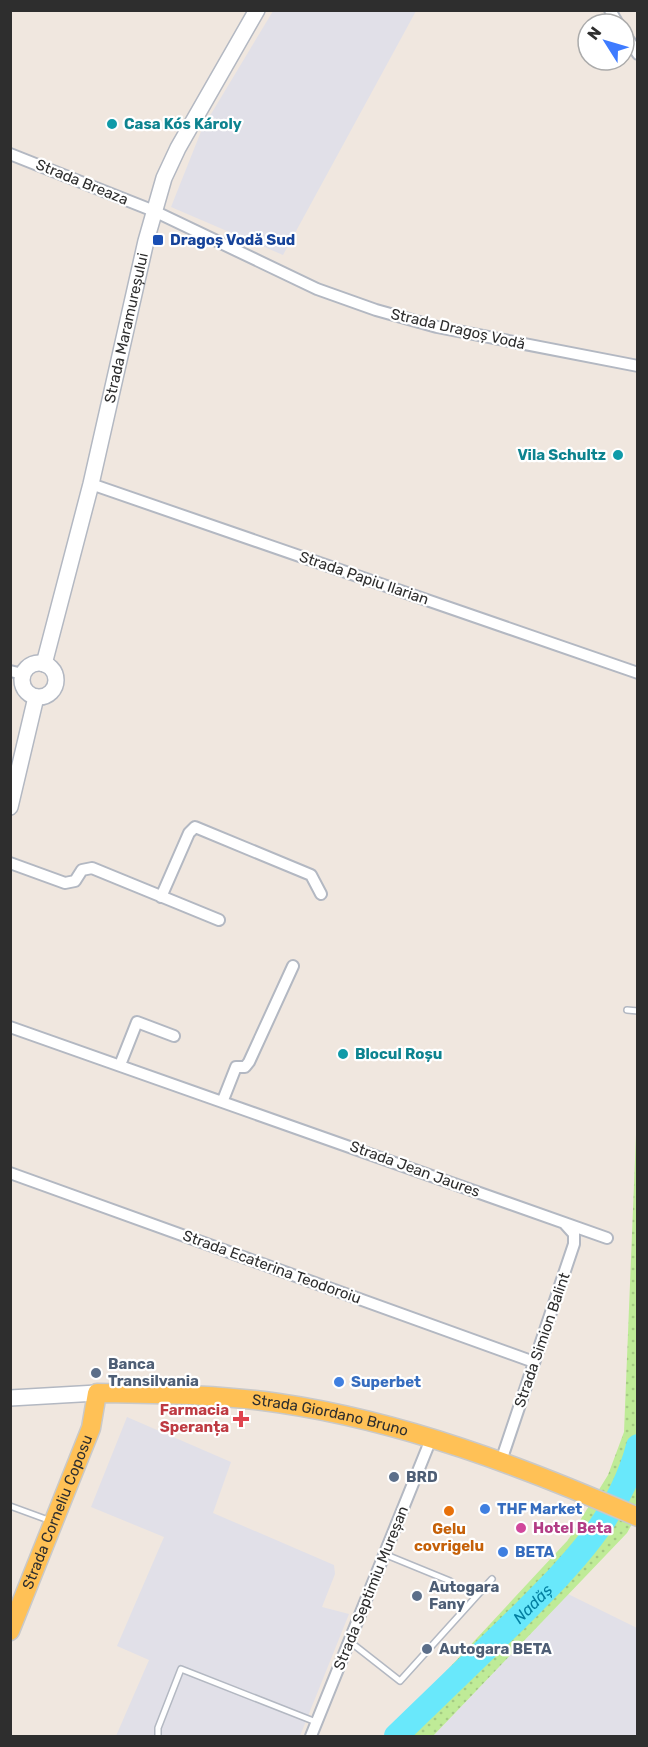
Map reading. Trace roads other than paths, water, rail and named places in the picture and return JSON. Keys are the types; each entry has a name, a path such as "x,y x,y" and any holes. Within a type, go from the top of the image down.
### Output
{"main road":[{"name":"Strada Maramureșului","path":"44,664 91,484 154,211 178,148 256,10"},
{"path":"33,664 44,664 53,671 55,686 47,695 36,697 23,687 17,672 33,664"},
{"path":"10,807 36,697"},
{"name":"Strada Giordano Bruno","path":"10,1398 97,1393 171,1394 276,1403 431,1439 501,1461 582,1492 637,1517"},
{"name":"Strada Corneliu Coposu","path":"10,1631 15,1606 55,1522 91,1428 97,1393"}],"street":[{"name":"Strada Breaza","path":"10,154 154,211"},
{"name":"Strada Dragoș Vodă","path":"154,211 317,289 376,310 437,327 638,366"},
{"name":"Strada Papiu Ilarian","path":"91,484 638,673"},
{"path":"161,897 189,833 195,827 311,875 321,894"},
{"path":"10,863 65,883 75,880 82,870 92,868 219,920"},
{"path":"223,1100 237,1067 245,1066 249,1062 293,966"},
{"path":"120,1065 137,1023 174,1036"},
{"name":"Strada Jean Jaures","path":"10,1027 223,1100 608,1238"},
{"name":"Strada Ecaterina Teodoroiu","path":"10,1173 534,1362"},
{"name":"Strada Simion Balint","path":"501,1461 574,1244 574,1234 562,1222"},
{"name":"Strada Septimiu Mureșan","path":"311,1737 431,1439"}],"lane":[{"path":"627,1010 638,1011"},
{"path":"10,1506 55,1522"},
{"path":"384,1554 450,1581"},
{"path":"349,1641 400,1681 492,1579"},
{"path":"158,1737 158,1728 181,1669 317,1722"}],"waterway":[{"name":"Nadăș","path":"396,1736 555,1581 590,1541 618,1497 638,1446"}],"place":[{"name":"Casa Kós Károly","path":"112,124"},
{"name":"Dragoș Vodă Sud","path":"158,240"},
{"name":"Vila Schultz","path":"618,455"},
{"name":"Blocul Roșu","path":"343,1054"},
{"name":"Banca Transilvania","path":"96,1373"},
{"name":"Superbet","path":"339,1382"},
{"name":"Farmacia Speranța","path":"241,1419"},
{"name":"BRD","path":"394,1477"},
{"name":"THF Market","path":"485,1509"},
{"name":"Gelu covrigelu","path":"449,1511"},
{"name":"Hotel Beta","path":"521,1528"},
{"name":"BETA","path":"503,1552"},
{"name":"Autogara Fany","path":"417,1596"},
{"name":"Autogara BETA","path":"427,1649"}]}
